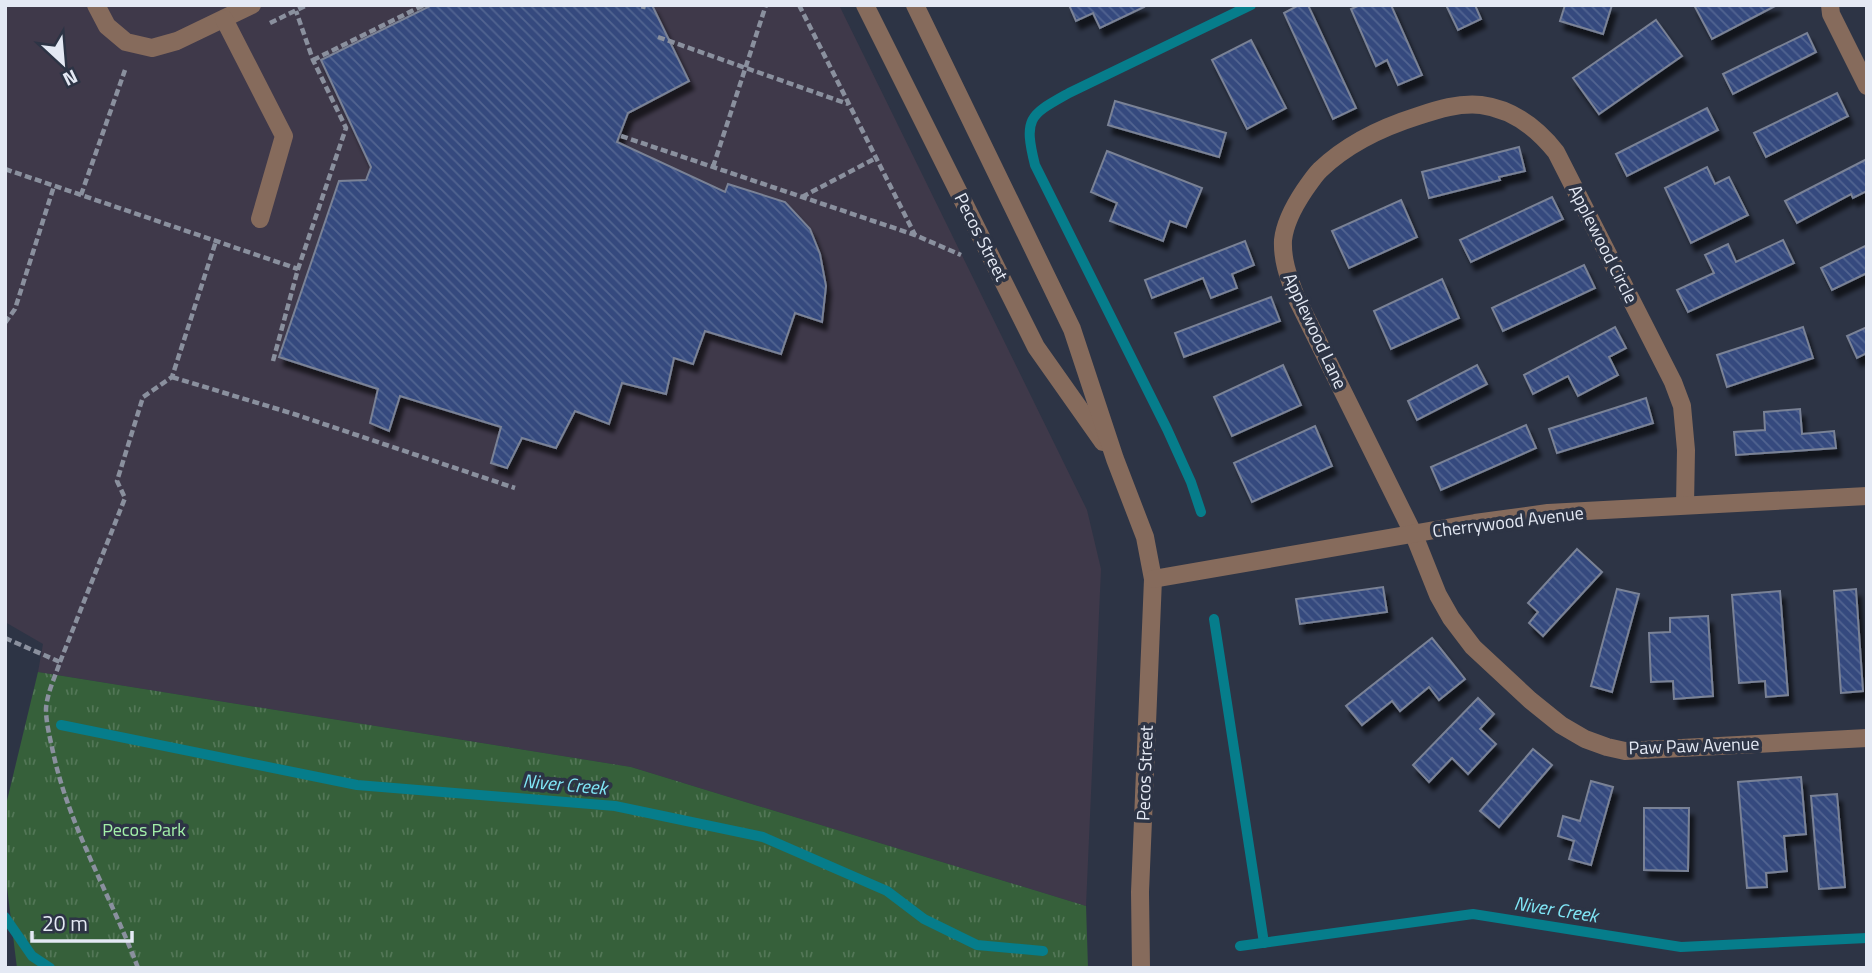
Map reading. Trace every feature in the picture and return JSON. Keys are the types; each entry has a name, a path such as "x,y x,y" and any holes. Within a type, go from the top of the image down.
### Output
{"street":[{"path":"96,5 107,26 126,41 152,48 177,41 252,5"},
{"name":"Pecos Street","path":"865,5 1036,347 1115,459"},
{"name":"Pecos Street","path":"915,5 1072,329 1115,459 1145,537 1153,579 1140,892 1141,968"},
{"path":"1830,5 1831,14 1867,86"},
{"path":"224,19 284,136 260,219"},
{"name":"Applewood Circle","path":"1398,123 1461,104 1482,105 1501,109 1529,125 1542,134 1556,152 1673,382 1682,406 1686,450 1685,505"},
{"name":"Applewood Lane","path":"1398,123 1338,154 1318,172 1290,216 1283,253 1296,297 1414,535"},
{"name":"Cherrywood Avenue","path":"1153,579 1475,523 1548,513 1867,496"},
{"name":"Paw Paw Avenue","path":"1414,535 1438,595 1473,647 1561,725 1585,739 1625,751 1867,738"}],"path":[{"path":"313,60 424,5"},
{"path":"713,167 766,5"},
{"path":"799,5 915,235"},
{"path":"273,361 298,269 346,128 313,60 296,11"},
{"path":"658,37 849,104"},
{"path":"81,195 125,70"},
{"path":"621,136 915,235 963,255"},
{"path":"802,197 876,158"},
{"path":"5,169 298,269"},
{"path":"5,323 15,309 54,186"},
{"path":"138,968 114,907 79,832 57,770 48,733 46,708 60,662 125,498 117,481 143,397 172,377 216,241"},
{"path":"172,377 294,414 515,488"},
{"path":"5,638 60,662"}],"shaded area":[{"path":"5,5 839,5 1087,510 1101,569 1086,906 631,767 38,672 43,644 5,622"}],"green space":[{"name":"Pecos Park","path":"38,672 631,767 1086,906 1088,968 17,968 5,871 5,809"}],"building":[{"path":"432,5 652,5 689,81 628,113 617,142 725,192 728,184 785,202 810,229 820,254 826,286 822,322 795,313 781,354 705,331 693,364 674,358 666,394 622,383 609,424 575,411 556,448 522,438 507,468 491,463 501,427 400,396 389,431 370,423 378,389 279,357 339,181 366,180 371,167 321,60"},
{"path":"1069,5 1144,7 1100,28 1093,13 1076,21"},
{"path":"1299,5 1308,5 1356,108 1333,119 1284,13"},
{"path":"1360,5 1391,5 1422,75 1398,85 1387,60 1376,66 1351,9"},
{"path":"1446,5 1475,5 1481,19 1458,30"},
{"path":"1565,5 1612,5 1603,34 1560,21"},
{"path":"1694,5 1777,5 1712,39"},
{"path":"1656,20 1682,56 1599,114 1573,78"},
{"path":"1807,33 1816,52 1733,94 1723,74"},
{"path":"1251,40 1286,108 1247,129 1212,60"},
{"path":"1837,93 1848,116 1766,157 1754,133"},
{"path":"1115,101 1226,133 1219,157 1108,125"},
{"path":"1707,108 1718,130 1627,176 1616,154"},
{"path":"1519,147 1525,171 1429,198 1422,172"},
{"path":"1107,151 1202,188 1186,227 1170,221 1163,241 1110,221 1117,203 1091,192"},
{"path":"1867,159 1867,191 1853,198 1851,194 1797,223 1785,201"},
{"path":"1707,167 1715,184 1729,177 1748,215 1691,243 1665,188"},
{"path":"1552,197 1563,219 1471,262 1460,240"},
{"path":"1401,200 1417,237 1349,268 1332,231"},
{"path":"1783,240 1794,263 1688,312 1677,290 1714,273 1705,255 1728,244 1736,262"},
{"path":"1245,241 1254,265 1232,274 1237,288 1211,298 1203,278 1152,298 1145,280"},
{"path":"1867,245 1867,273 1832,290 1821,268"},
{"path":"1584,265 1595,288 1503,331 1492,308"},
{"path":"1442,279 1459,318 1391,349 1374,311"},
{"path":"1271,297 1280,321 1184,357 1175,333"},
{"path":"1615,327 1626,348 1609,357 1618,375 1578,396 1568,376 1533,394 1524,375"},
{"path":"1803,327 1813,358 1727,387 1717,355"},
{"path":"1867,327 1867,353 1857,358 1847,336"},
{"path":"1283,365 1301,405 1232,436 1214,397"},
{"path":"1477,365 1487,384 1417,420 1408,401"},
{"path":"1646,398 1653,423 1557,453 1549,429"},
{"path":"1800,409 1802,434 1834,431 1836,448 1736,455 1734,432 1765,430 1764,412"},
{"path":"1526,425 1536,448 1441,490 1431,467"},
{"path":"1315,426 1332,466 1252,502 1234,463"},
{"path":"1577,549 1602,572 1543,636 1529,623 1538,612 1528,603"},
{"path":"1383,587 1387,612 1300,624 1296,599"},
{"path":"1617,589 1639,594 1612,692 1591,686"},
{"path":"1856,589 1863,691 1841,693 1834,591"},
{"path":"1780,591 1788,695 1766,697 1765,681 1739,683 1732,595"},
{"path":"1708,616 1713,696 1674,699 1673,681 1651,682 1649,633 1670,632 1670,618"},
{"path":"1432,638 1465,679 1439,700 1429,687 1400,711 1392,701 1362,725 1346,706"},
{"path":"1478,698 1494,714 1480,729 1496,744 1468,774 1452,758 1429,782 1413,765"},
{"path":"1533,749 1552,765 1499,827 1480,811"},
{"path":"1801,777 1806,834 1784,836 1787,871 1766,873 1767,887 1747,888 1738,782"},
{"path":"1591,781 1613,787 1591,865 1569,859 1574,841 1558,836 1563,816 1580,821"},
{"path":"1837,794 1845,887 1819,889 1811,796"},
{"path":"1644,808 1689,808 1688,871 1644,870"}],"waterway":[{"path":"1201,512 1191,482 1167,429 1035,165 1030,127 1038,113 1069,93 1251,5"},
{"path":"1214,619 1264,943"},
{"name":"Niver Creek","path":"61,725 357,785 615,806 763,837 887,891 924,919 977,945 1043,951"},
{"name":"Niver Creek","path":"1240,946 1473,914 1681,947 1867,938"},
{"path":"5,917 32,956 50,968"}]}
